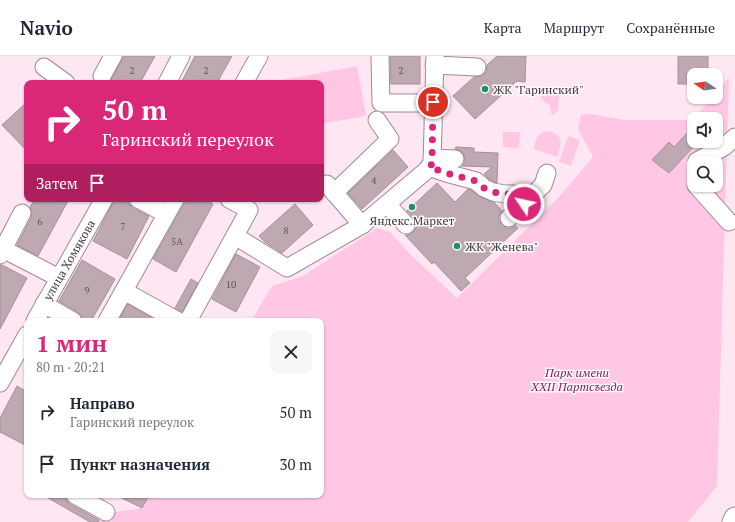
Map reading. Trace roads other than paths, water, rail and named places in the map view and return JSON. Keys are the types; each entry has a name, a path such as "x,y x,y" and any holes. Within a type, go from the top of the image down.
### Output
{"main road":[{"path":"733,522 735,518"}],"street":[{"path":"102,76 113,56"},
{"path":"168,80 181,56"},
{"path":"246,80 258,56"},
{"path":"380,56 381,103 433,102"},
{"path":"430,163 434,60 477,67"},
{"path":"44,67 62,80"},
{"path":"362,225 331,188 390,139 377,120"},
{"path":"707,156 724,147 735,137"},
{"path":"235,236 287,268 362,225 387,204 430,163 455,159"},
{"path":"430,163 446,173 476,181 484,188 493,192 514,194 524,204"},
{"path":"509,218 543,185 547,173"},
{"path":"702,192 729,222"},
{"name":"улица Хомякова","path":"37,318 102,202"},
{"path":"144,202 166,214"},
{"path":"109,318 172,202"},
{"path":"190,318 249,210 234,202"},
{"path":"387,204 406,225"},
{"path":"22,213 2,252 59,278"},
{"path":"124,291 173,318"},
{"path":"44,304 68,318"},
{"path":"0,383 24,340"},
{"path":"80,498 106,512"}],"place":[{"name":"ЖК \"Гаринский\"","path":"485,89"},
{"name":"Яндекс.Маркет","path":"412,207"},
{"name":"ЖК \"Женева\"","path":"457,246"}],"park label":[{"name":"Парк имени XXII Партсъезда","path":"577,379"}]}
